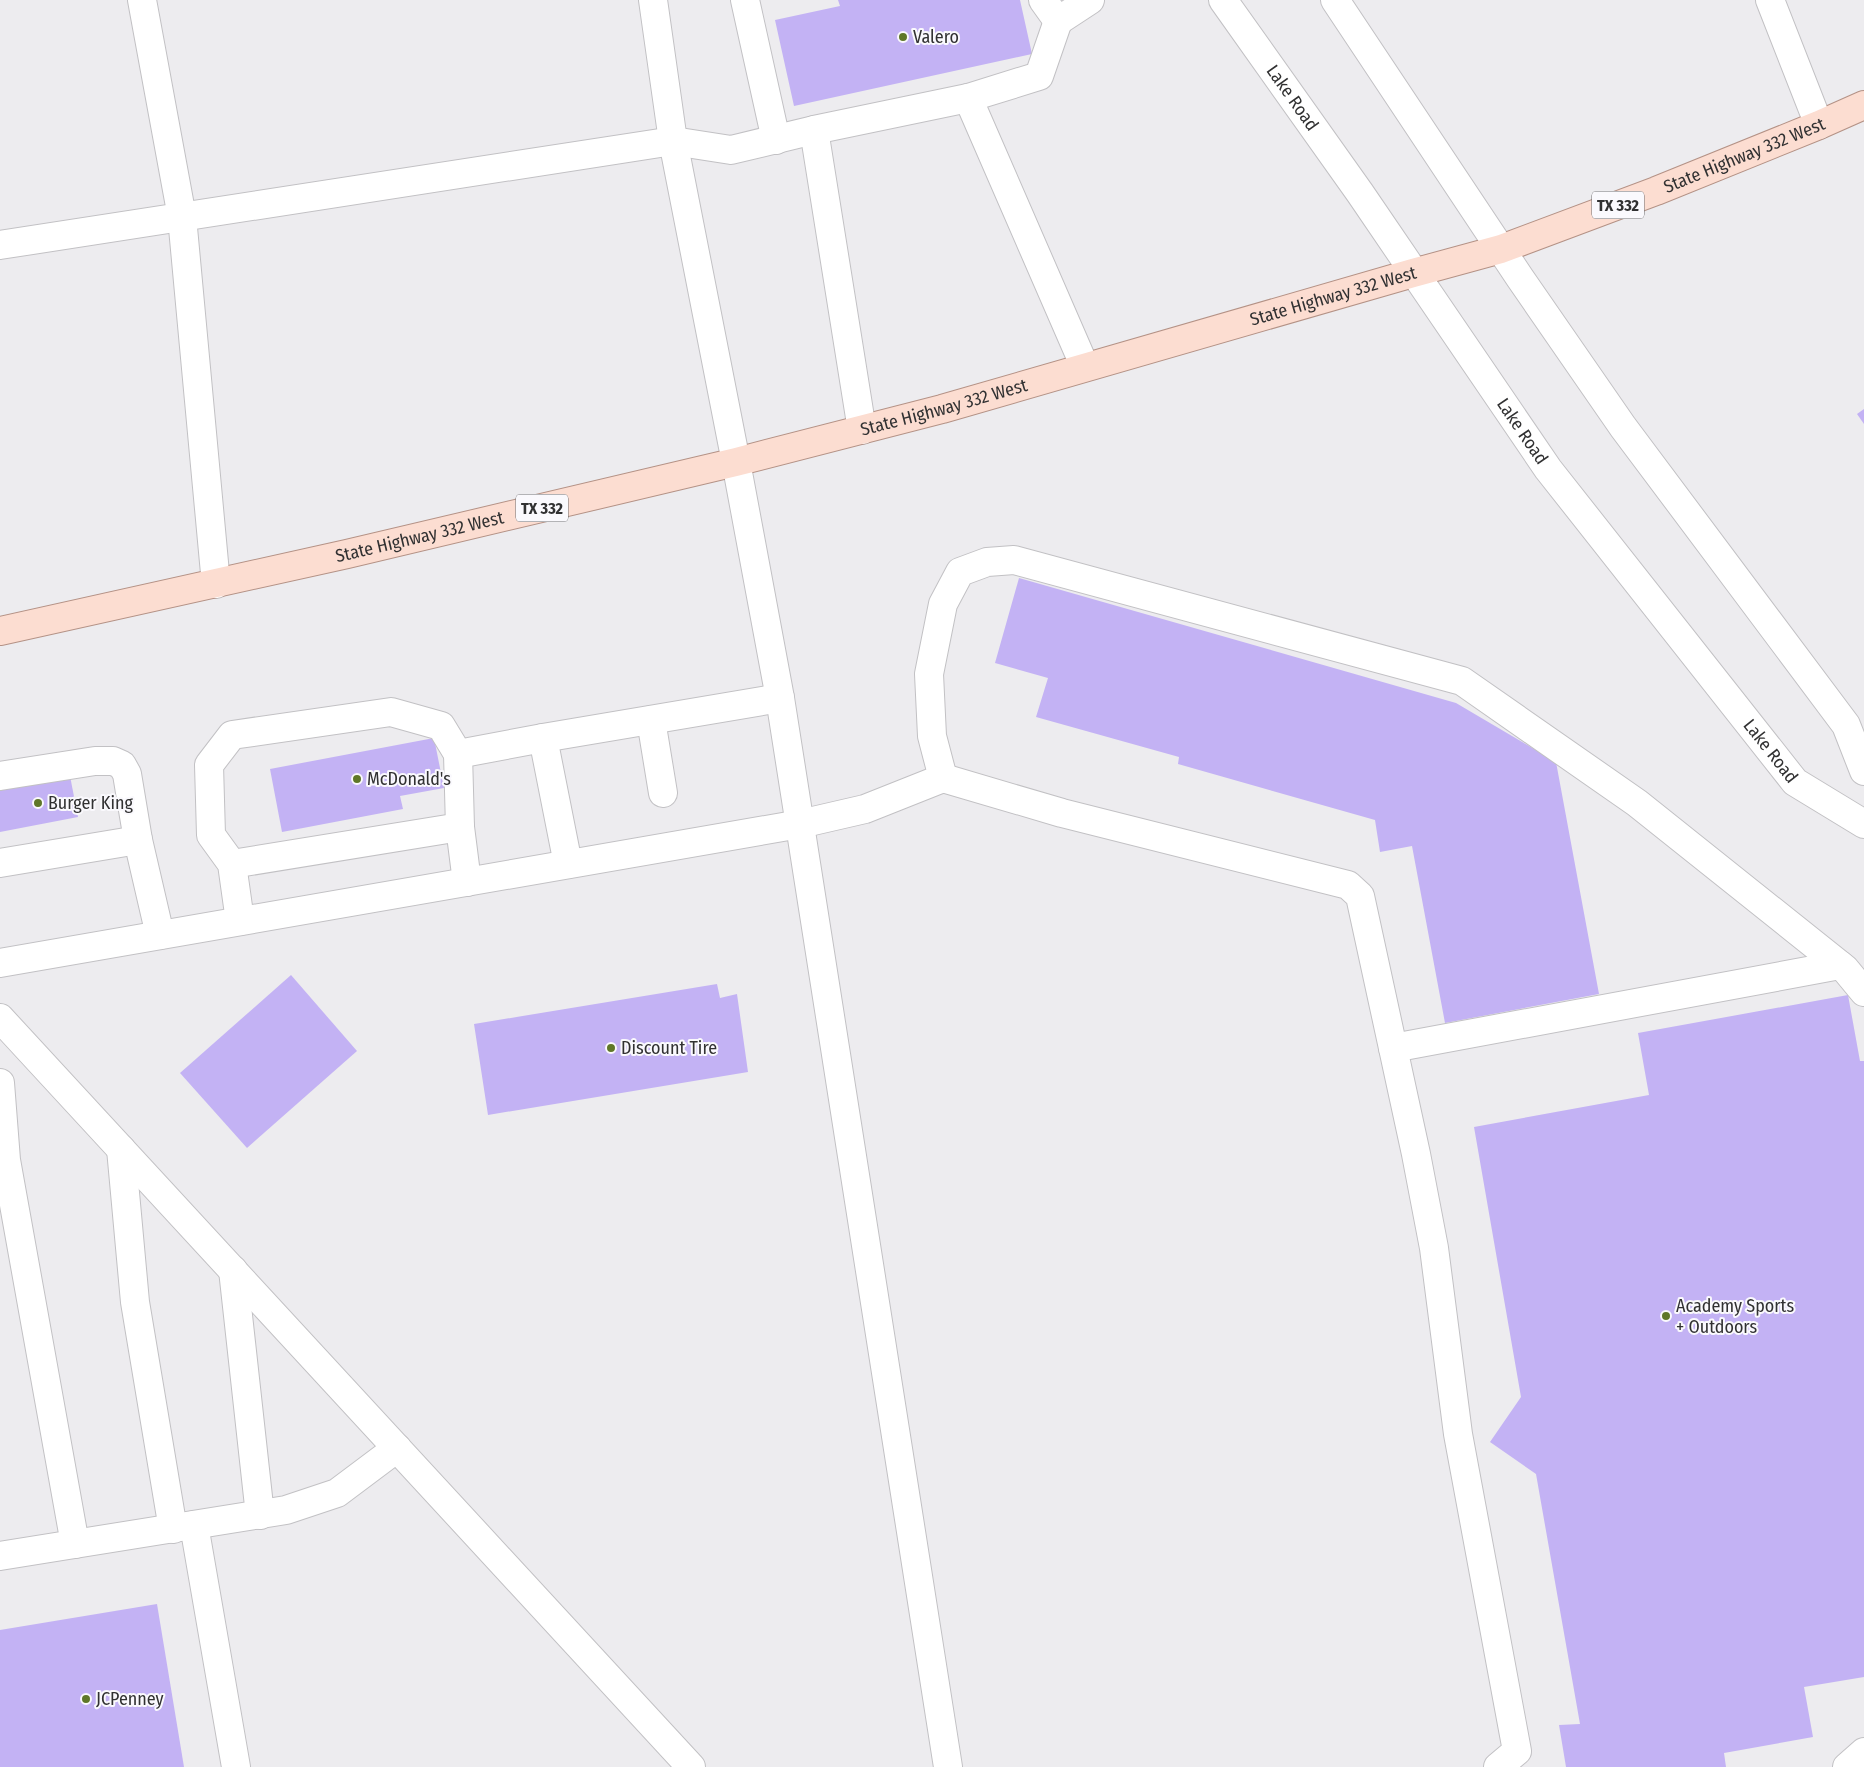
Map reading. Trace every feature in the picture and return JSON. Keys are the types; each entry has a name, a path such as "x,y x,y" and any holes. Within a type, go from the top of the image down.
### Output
{"main road":[{"name":"State Highway 332 West","path":"0,630 216,584 736,462 942,409 1501,249 1648,194 1864,105"}],"street":[{"path":"142,0 182,217 216,584"},
{"path":"653,0 673,140 780,698 948,1767"},
{"path":"745,0 776,140"},
{"path":"0,245 673,140 731,150 814,130 968,98 1039,76 1050,11 1090,0"},
{"name":"Lake Road","path":"1223,0 1360,193 1548,469 1795,782 1864,824"},
{"path":"1335,0 1501,249 1623,427 1846,725 1864,771"},
{"path":"1770,0 1819,125"},
{"path":"968,98 1085,367"},
{"path":"814,130 862,430"},
{"path":"943,778 932,736 929,674 943,604 960,572 987,562 1014,560 1462,681 1637,803 1840,965 1864,992"},
{"path":"458,754 780,698"},
{"path":"240,921 232,864 211,835 209,764 232,735 391,712 441,726 458,754 460,827 467,882"},
{"path":"650,720 663,793"},
{"path":"543,738 568,864"},
{"path":"0,776 94,761 113,761 122,765 127,774 138,840 160,935"},
{"path":"0,963 800,824 864,809 943,778 1062,813 1348,884 1360,896 1416,1154 1434,1248 1458,1434 1517,1751 1498,1767"},
{"path":"232,864 460,827"},
{"path":"0,863 138,840"},
{"path":"1392,1048 1840,965"},
{"path":"0,1018 691,1767"},
{"path":"0,1083 6,1160 75,1544"},
{"path":"121,1149 134,1302 236,1767"},
{"path":"233,1270 260,1514"},
{"path":"0,1556 286,1510 337,1493 397,1448"},
{"path":"1847,1767 1864,1752"}],"building":[{"name":"Valero","path":"838,0 1020,0 1032,54 794,106 775,20 840,6"},
{"path":"1864,409 1864,424 1857,414"},
{"path":"1019,578 1456,703 1556,762 1599,994 1445,1023 1412,846 1380,852 1375,820 1178,764 1179,757 1036,717 1048,678 995,663"},
{"name":"McDonald's","path":"434,738 444,788 400,796 403,809 282,832 270,769"},
{"name":"Burger King","path":"70,776 78,817 0,832 0,789"},
{"path":"291,975 357,1051 247,1148 180,1073"},
{"name":"Discount Tire","path":"717,984 720,998 737,994 748,1072 488,1115 474,1024"},
{"path":"1848,995 1860,1061 1864,1061 1864,1677 1804,1687 1813,1737 1724,1753 1726,1767 1566,1767 1559,1725 1580,1724 1536,1474 1490,1442 1521,1397 1474,1127 1649,1095 1638,1033"},
{"name":"JCPenney","path":"157,1604 184,1767 0,1767 0,1630"}],"place":[{"name":"Valero","path":"903,37"},
{"name":"McDonald's","path":"357,779"},
{"name":"Burger King","path":"38,803"},
{"name":"Discount Tire","path":"611,1048"},
{"name":"Academy Sports + Outdoors","path":"1666,1316"},
{"name":"JCPenney","path":"86,1699"}]}
